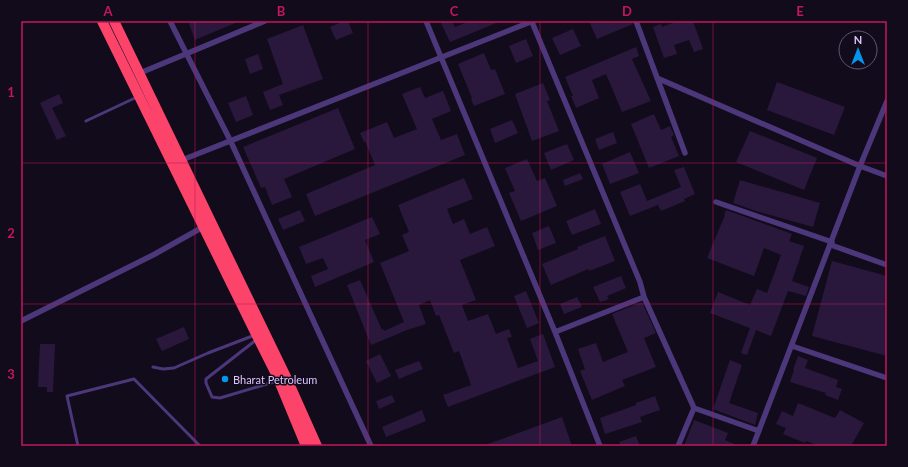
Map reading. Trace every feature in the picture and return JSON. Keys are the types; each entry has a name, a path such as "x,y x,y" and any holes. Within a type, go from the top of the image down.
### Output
{"highway":[{"path":"102,21 279,381 306,446"},
{"path":"114,21 288,381 317,446"}],"street":[{"path":"170,21 231,142 371,446"},
{"path":"140,73 185,53 266,21"},
{"path":"426,21 555,332 600,446"},
{"path":"182,160 231,142 532,21 640,282 644,296 694,408 759,431"},
{"path":"636,21 685,153"},
{"path":"657,78 860,166 887,176"},
{"path":"753,446 860,166 887,101"},
{"path":"716,202 831,243 887,265"},
{"path":"21,321 155,254 204,227"},
{"path":"555,332 644,296"},
{"path":"792,346 887,378"},
{"path":"678,446 694,408"}],"lane":[{"path":"86,121 149,91"},
{"path":"153,367 163,369 174,368 208,353 257,336"},
{"path":"257,336 206,379 206,383 212,397 220,398 279,381"},
{"path":"78,446 67,396 134,379 200,446"}],"building":[{"path":"188,21 240,21 195,40"},
{"path":"344,21 348,21 353,33 336,40 330,27"},
{"path":"440,21 452,21 455,27 470,21 501,21 450,42"},
{"path":"589,21 632,21 633,24 597,39"},
{"path":"678,21 693,21 703,49 694,52 689,40 674,45 677,54 664,58 653,27 661,24 662,27"},
{"path":"303,25 323,79 279,95 283,105 270,110 263,92 283,84 267,39"},
{"path":"573,29 581,46 560,55 552,38"},
{"path":"526,39 533,56 516,63 509,46"},
{"path":"636,47 639,56 632,59 651,101 622,112 606,74 592,80 599,98 576,108 565,77"},
{"path":"484,53 491,70 495,69 505,94 474,106 458,64"},
{"path":"258,54 263,69 250,74 245,59"},
{"path":"777,82 845,107 834,135 767,110"},
{"path":"543,83 550,100 547,101 559,131 532,141 515,94"},
{"path":"420,87 425,98 443,91 451,111 432,119 441,140 457,134 465,155 315,216 306,194 375,165 360,133 387,122 394,138 417,129 402,94"},
{"path":"59,94 63,103 52,108 66,136 57,140 40,103"},
{"path":"246,96 253,115 236,122 228,103"},
{"path":"338,108 355,149 284,179 292,197 272,205 265,187 261,188 243,147"},
{"path":"654,114 661,130 670,126 674,135 671,137 679,156 649,168 631,124"},
{"path":"512,120 518,133 495,143 490,129"},
{"path":"750,131 817,158 804,190 736,162"},
{"path":"613,132 617,143 599,150 595,139"},
{"path":"567,144 574,160 551,170 544,153"},
{"path":"630,152 639,173 610,184 602,164"},
{"path":"527,159 537,181 545,178 557,206 521,221 509,193 515,191 505,168"},
{"path":"684,167 695,194 684,199 685,201 661,211 658,205 630,216 620,192 640,184 647,201 681,187 674,170"},
{"path":"580,173 583,179 565,186 563,180"},
{"path":"464,178 473,199 447,209 453,224 464,219 470,234 487,227 495,246 460,260 476,300 462,305 468,321 488,314 496,334 509,329 512,337 507,338 518,368 538,361 530,339 543,334 555,367 448,407 443,395 471,385 459,351 454,353 439,315 436,316 430,300 419,305 426,324 371,345 347,285 360,280 382,330 384,329 384,331 404,322 380,263 409,251 402,235 409,232 398,205"},
{"path":"740,180 820,203 813,227 733,203"},
{"path":"595,209 601,224 572,235 566,221"},
{"path":"300,210 305,221 283,230 278,219"},
{"path":"726,210 792,234 789,241 804,246 792,281 809,287 806,296 788,291 771,336 756,330 747,355 741,353 750,328 710,313 718,292 750,305 757,289 767,293 781,255 764,248 754,276 707,258"},
{"path":"372,217 380,234 365,240 374,262 315,287 311,276 328,269 323,258 306,264 299,247"},
{"path":"549,226 556,243 538,250 532,233"},
{"path":"605,236 615,261 589,271 588,269 551,285 542,264 578,249 577,247"},
{"path":"832,261 887,276 887,356 812,336"},
{"path":"621,276 626,288 607,296 609,299 600,302 593,287"},
{"path":"526,291 539,323 527,328 514,296"},
{"path":"577,297 582,307 564,314 560,304"},
{"path":"642,302 656,333 644,338 656,367 622,380 625,386 592,400 580,371 585,369 578,349 596,343 603,362 628,352 612,314"},
{"path":"184,327 189,339 162,351 156,339"},
{"path":"40,344 55,344 53,392 47,392 47,387 38,387"},
{"path":"380,354 391,376 377,383 366,361"},
{"path":"798,356 808,360 805,368 838,380 836,387 842,389 838,400 825,395 826,393 790,382"},
{"path":"730,360 742,365 729,403 758,413 755,425 713,409"},
{"path":"419,361 423,369 399,379 395,370"},
{"path":"392,395 395,402 379,409 376,401"},
{"path":"655,396 660,410 640,417 642,422 605,434 600,418 636,405 636,403"},
{"path":"798,403 835,418 840,410 864,423 851,446 819,446 806,441 805,443 783,434 786,428 776,424 782,411 793,416"},
{"path":"422,410 426,421 386,437 382,427"},
{"path":"562,417 572,446 485,446 485,445"},
{"path":"694,420 728,433 725,440 739,446 684,446"},
{"path":"636,436 640,446 621,446 619,442"}],"place":[{"name":"Bharat Petroleum","path":"225,379"}]}
